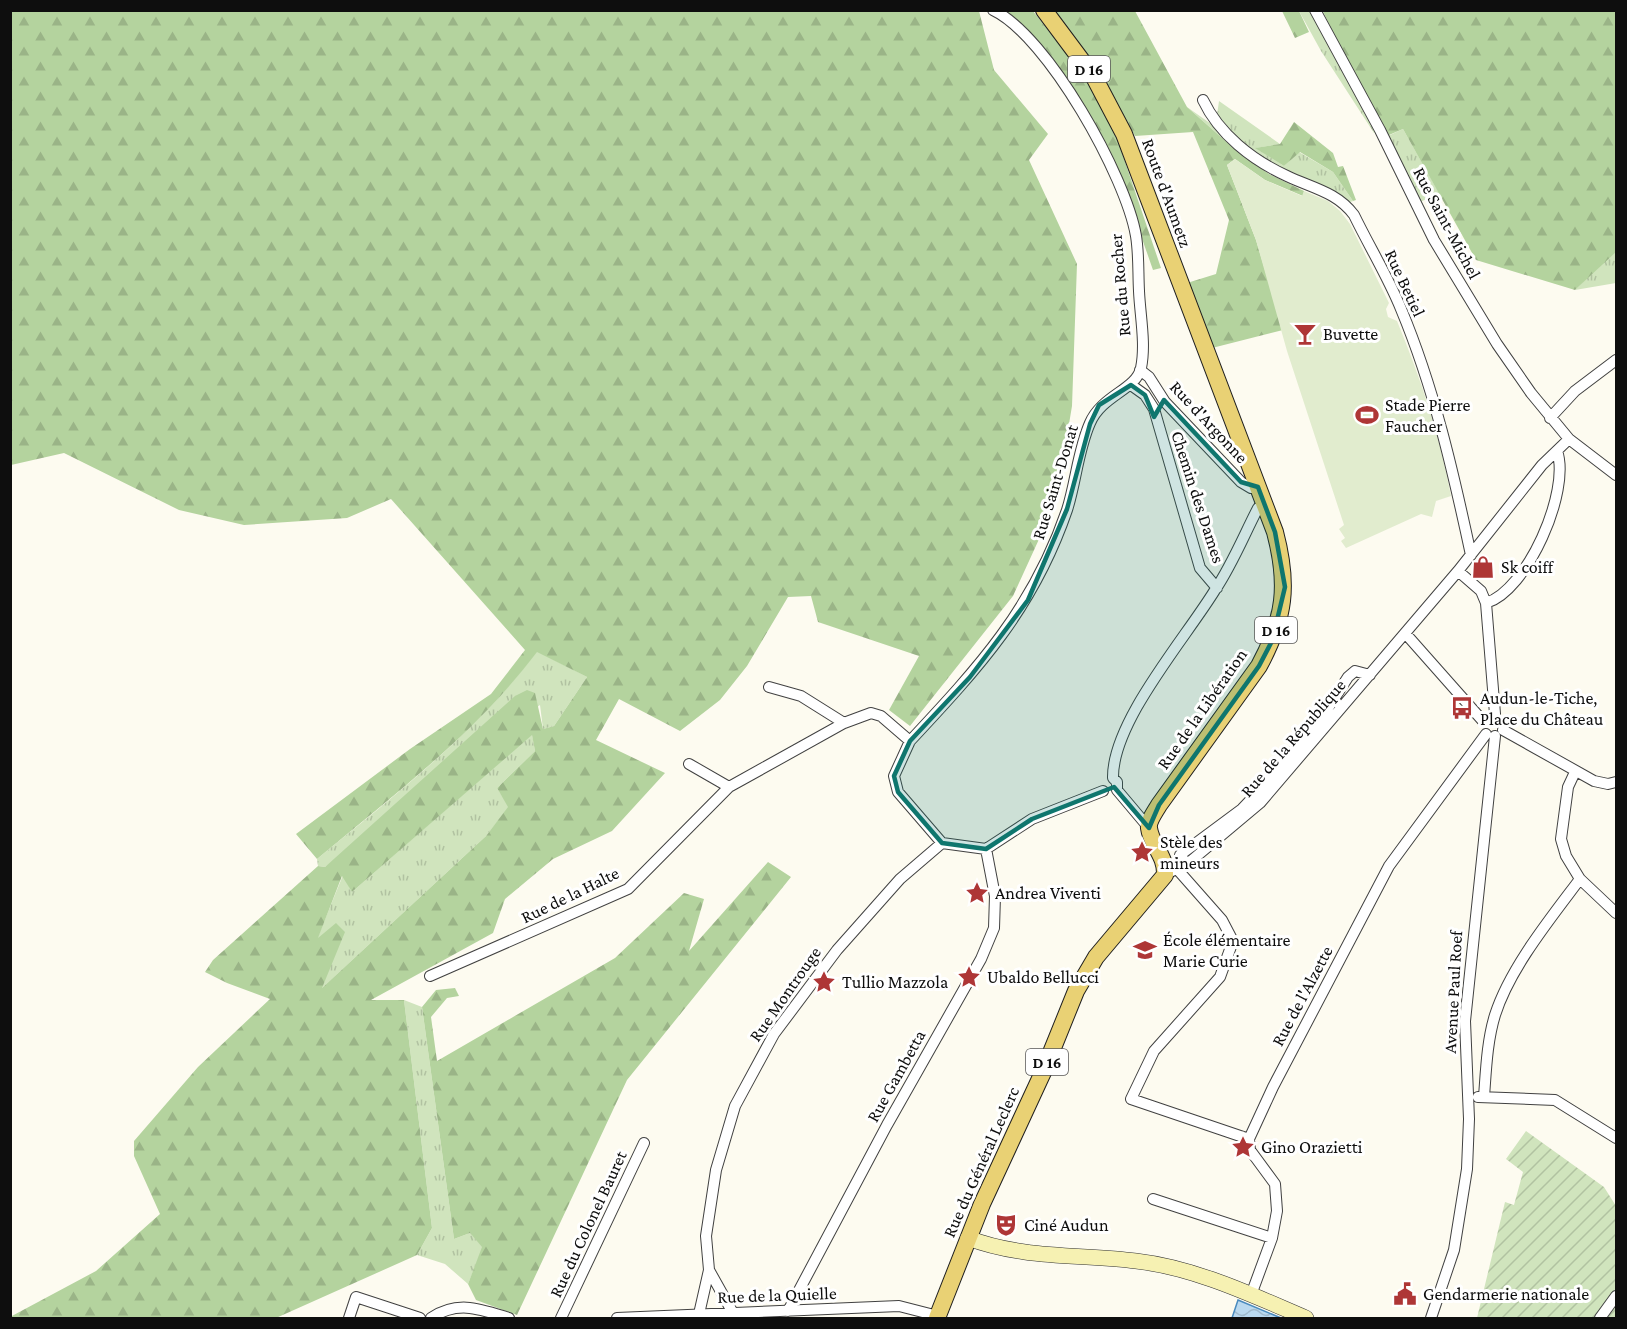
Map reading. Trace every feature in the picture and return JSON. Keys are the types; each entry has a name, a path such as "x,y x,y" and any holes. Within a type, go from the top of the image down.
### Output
{"main road":[{"name":"Route d'Aumetz","path":"1044,10 1094,77 1124,134 1225,404"},
{"name":"Rue de la Libération","path":"1149,828 1159,805 1258,666 1272,641 1281,615 1284,587 1282,559 1265,506 1225,404"},
{"path":"1149,828 1166,864 1177,865"},
{"name":"Rue du Général Leclerc","path":"938,1317 968,1238 1044,1070 1076,991 1096,957 1177,865"},
{"path":"968,1238 990,1246 1034,1255 1136,1261 1176,1268 1306,1318"}],"street":[{"name":"Rue du Rocher","path":"993,10 1032,40 1082,110 1114,172 1136,236 1142,356 1140,370 1131,385"},
{"name":"Rue Saint-Michel","path":"1315,10 1380,130 1434,240 1497,344 1550,418 1569,439 1617,475"},
{"name":"Rue Betiel","path":"1203,100 1212,118 1225,134 1243,148 1287,176 1333,195 1354,215 1400,307 1421,362 1451,463 1470,555"},
{"path":"1550,418 1575,391 1617,360"},
{"name":"Rue d'Argonne","path":"1140,370 1149,377 1164,400 1241,482 1251,488 1258,487"},
{"name":"Chemin des Dames","path":"1131,385 1145,395 1154,409 1200,568 1217,588 1143,699 1120,742 1113,763 1113,778 1117,782 1117,790 1149,828"},
{"name":"Rue Saint-Donat","path":"910,741 970,677 1028,600 1049,556 1067,509 1090,424 1099,405 1131,385"},
{"path":"1154,409 1164,400"},
{"path":"1495,714 1486,603 1481,591 1458,571 1569,439"},
{"path":"1486,603 1499,600 1508,592 1543,535 1562,476 1557,451"},
{"path":"1217,588 1258,508 1265,506"},
{"name":"Rue de la République","path":"1177,865 1260,803 1458,571"},
{"path":"1406,633 1482,720 1483,730 1494,733 1594,781 1608,784 1617,782"},
{"path":"769,687 801,696 844,723"},
{"name":"Rue de la Halte","path":"430,976 628,889 729,787 844,723 871,713 881,716 910,741"},
{"path":"1482,720 1485,716 1495,714 1502,718 1494,733"},
{"name":"Avenue Paul Roef","path":"1431,1318 1454,1250 1467,1169 1468,1097 1464,1021 1494,733"},
{"name":"Rue de l'Alzette","path":"1249,1139 1273,1087 1389,866 1494,733"},
{"path":"910,741 894,776 898,792 942,843 986,849 1032,819 1103,791 1109,795 1117,790"},
{"path":"689,764 729,787"},
{"path":"1575,772 1568,787 1561,838 1566,856 1580,879 1617,913"},
{"name":"Chemin des Dames","path":"1103,791 1103,781 1113,778"},
{"name":"Rue Montrouge","path":"699,1314 709,1270 706,1236 716,1170 735,1106 774,1034 837,950 900,879 942,843"},
{"name":"Rue Gambetta","path":"788,1311 990,938 994,928 995,896 986,849"},
{"path":"1177,865 1222,920 1233,941 1220,977 1154,1051 1131,1100 1249,1139 1250,1150 1275,1184 1277,1211 1272,1238 1251,1295"},
{"path":"1484,1097 1486,1068 1495,1015 1507,988 1543,928 1580,879"},
{"path":"1466,1069 1486,1068"},
{"path":"1468,1097 1555,1100 1617,1138"},
{"name":"Rue du Colonel Bauret","path":"561,1318 644,1143"},
{"path":"1153,1199 1272,1238"},
{"name":"Rue Montrouge","path":"709,1270 733,1313"},
{"path":"1600,1318 1617,1296"},
{"path":"349,1318 356,1297 420,1318"},
{"path":"431,1318 448,1309 461,1306 475,1307 509,1318"},
{"name":"Rue de la Quielle","path":"617,1318 733,1313 759,1315 788,1311 899,1306 938,1317"}],"highlighted area":[{"path":"1131,385 1145,395 1154,417 1164,400 1241,482 1258,487 1275,532 1285,587 1272,641 1259,666 1159,805 1149,828 1114,787 1032,819 986,849 942,843 898,792 894,776 910,741 970,677 1028,600 1067,509 1090,424 1099,405"}],"green space":[{"path":"10,11 979,11 994,70 1048,134 1029,160 1077,264 1072,406 1056,502 1013,596 910,726 889,710 919,656 818,622 811,596 788,597 747,666 720,700 680,731 619,699 596,740 665,773 612,831 553,859 505,899 493,933 371,1000 404,1000 432,1228 417,1255 276,1318 10,1317 96,1271 160,1214 134,1156 134,1141 198,1067 270,999 205,972 213,960 318,866 325,867 515,696 527,690 535,693 543,729 554,726 587,677 537,652 488,710 461,736 317,859 296,834 410,749 491,694 525,650 391,499 347,518 244,525 179,510 64,453 11,465","holes":["532,735 535,751 497,788 508,807 486,836 322,988 345,932 336,923 318,938 342,876 352,892"]},
{"path":"1003,11 1033,11 1088,81 1118,141 1161,268 1153,270 1118,170 1086,109 1034,37"},
{"path":"1054,11 1135,11 1187,107 1239,153 1269,174 1304,191 1303,196 1265,180 1235,159 1227,165 1256,240 1283,330 1212,348 1187,283 1216,274 1229,220 1193,132 1135,136 1100,73"},
{"path":"1282,11 1299,11 1309,32 1295,38"},
{"path":"1299,11 1323,11 1335,38 1390,135 1403,129 1439,193 1416,204 1380,131 1374,133 1321,51"},
{"path":"1323,11 1616,11 1616,252 1575,290 1476,260 1403,129 1389,135 1335,38"},
{"path":"1219,101 1280,144 1256,148 1284,166 1299,152 1333,172 1353,201 1345,204 1243,148 1239,153 1187,107 1224,133 1217,115"},
{"path":"1294,122 1333,153 1338,167 1343,166 1356,200 1353,201 1333,172 1300,152 1284,166 1255,148 1280,144"},
{"path":"1235,159 1265,180 1302,196 1304,191 1328,201 1350,224 1389,303 1386,309 1388,317 1397,321 1422,386 1435,430 1451,496 1436,501 1432,517 1421,514 1346,548 1341,541 1345,538 1339,529 1344,525 1287,351 1256,240 1227,165"},
{"path":"1616,252 1616,283 1575,290 1611,255"},
{"path":"537,651 587,677 554,726 543,729 540,705 325,867 318,866 317,859 405,787 461,736 488,709"},
{"path":"532,734 535,751 497,788 509,807 486,836 321,989 317,939 343,875 352,892"},
{"path":"768,862 791,877 627,1080 517,1315 476,1300 468,1284 482,1247 470,1233 454,1239 422,1007 436,990 455,988 459,996 447,998 431,1017 437,1061 615,958 684,893 704,899 689,951"},
{"path":"404,1000 422,1007 454,1239 470,1233 483,1247 468,1284 445,1264 417,1255 432,1228"},
{"path":"1526,1131 1604,1187 1616,1206 1616,1318 1477,1318 1505,1202 1514,1205 1523,1172 1506,1159"}],"water":[{"path":"1238,1300 1281,1318 1232,1318"}],"place":[{"name":"Buvette","path":"1305,334"},
{"name":"Stade Pierre Faucher","path":"1367,415"},
{"name":"Sk coiff","path":"1483,567"},
{"name":"Audun-le-Tiche, Place du Château","path":"1462,708"},
{"name":"Stèle des mineurs","path":"1142,852"},
{"name":"Andrea Viventi","path":"977,893"},
{"name":"École élémentaire Marie Curie","path":"1145,950"},
{"name":"Ubaldo Bellucci","path":"969,977"},
{"name":"Tullio Mazzola","path":"824,982"},
{"name":"Gino Orazietti","path":"1243,1147"},
{"name":"Ciné Audun","path":"1006,1225"},
{"name":"Gendarmerie nationale","path":"1405,1294"}]}
